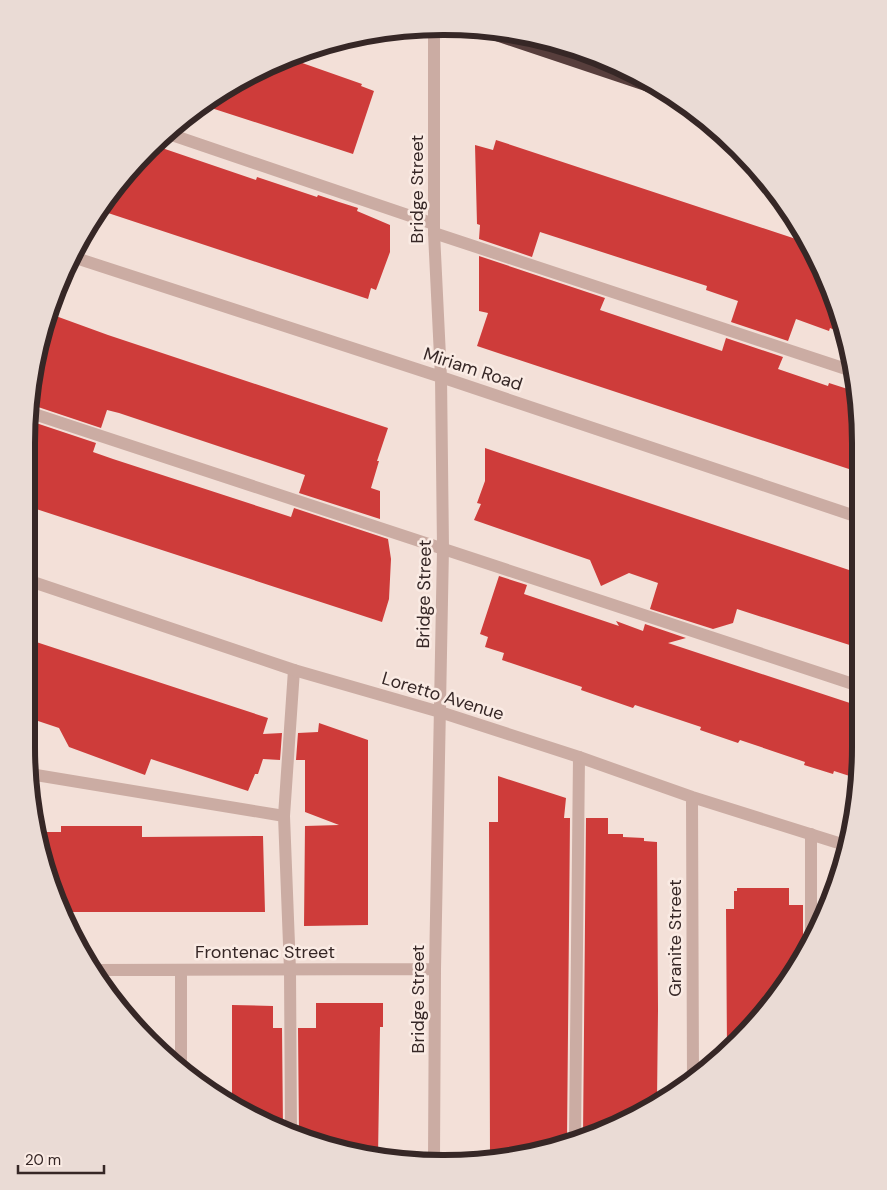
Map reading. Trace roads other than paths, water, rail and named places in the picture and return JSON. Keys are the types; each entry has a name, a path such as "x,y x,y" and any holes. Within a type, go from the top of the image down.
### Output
{"highway":[{"path":"529,44 618,74"}],"street":[{"name":"Bridge Street","path":"434,35 434,228 441,377 443,548 435,969 434,1155"},
{"path":"174,136 434,228 845,369"},
{"name":"Miriam Road","path":"79,259 441,377 852,515"},
{"path":"36,415 852,684"},
{"name":"Loretto Avenue","path":"35,583 294,670 440,712 579,757 692,797 840,843"},
{"path":"292,1126 290,970 284,816 294,670"},
{"path":"575,1133 579,757"},
{"path":"36,775 284,816"},
{"name":"Granite Street","path":"692,797 693,1070"},
{"path":"811,834 811,925"},
{"name":"Frontenac Street","path":"102,970 435,969"},
{"path":"181,970 181,1060"}]}
